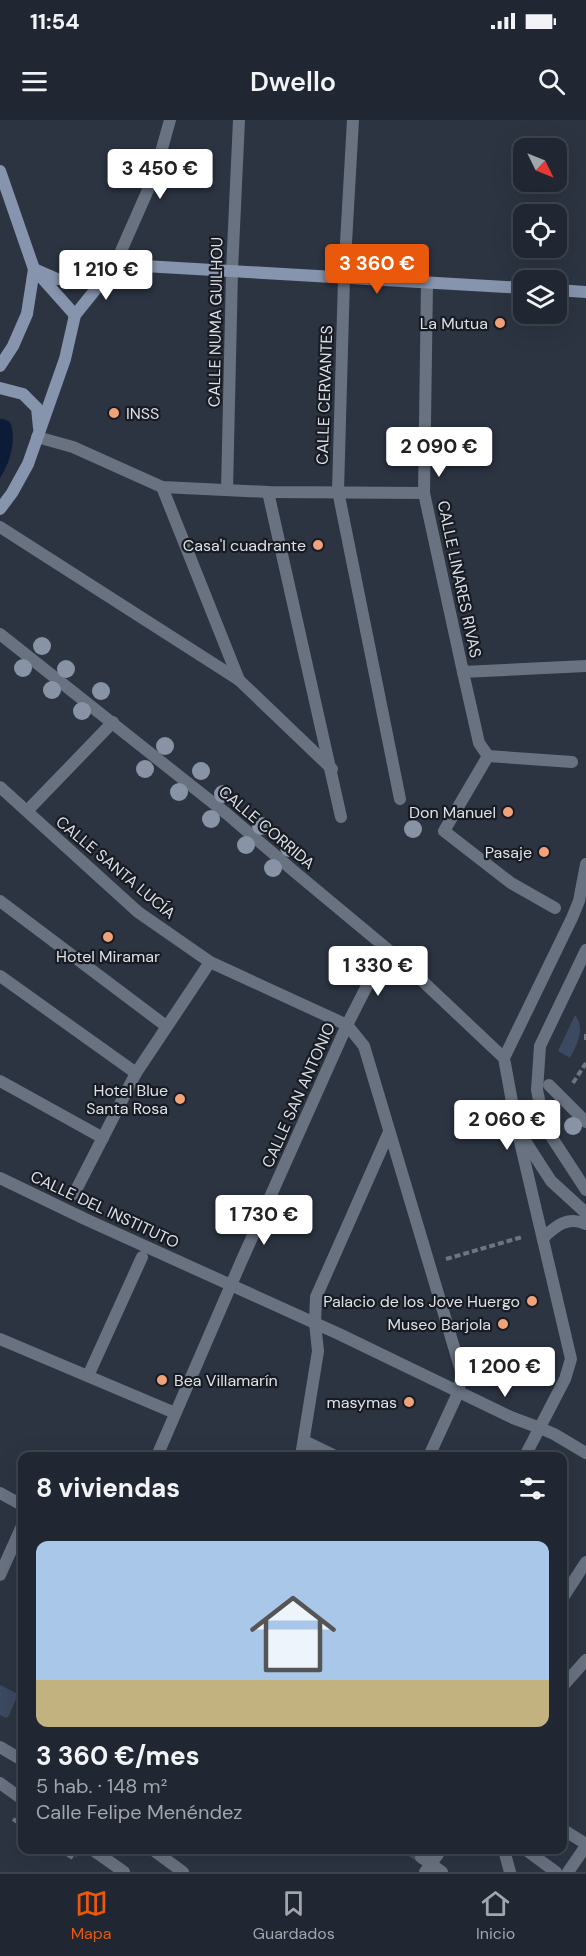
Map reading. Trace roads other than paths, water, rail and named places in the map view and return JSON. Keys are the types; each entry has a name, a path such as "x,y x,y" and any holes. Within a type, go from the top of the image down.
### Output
{"main road":[{"path":"0,171 34,268 75,315"},
{"path":"34,268 57,279 76,280 114,267 144,266 513,287"},
{"path":"0,509 28,464 65,359 75,315 114,267"},
{"path":"0,366 13,346 27,314 34,268"},
{"path":"567,290 586,291"},
{"path":"0,388 23,394 37,408 38,435"}],"street":[{"path":"114,267 155,174 170,120"},
{"name":"CALLE NUMA GUILHOU","path":"227,490 232,271 239,120"},
{"name":"CALLE CERVANTES","path":"352,120 344,278 338,491 400,799"},
{"name":"CALLE LINARES RIVAS","path":"427,283 424,493 479,743 488,756"},
{"path":"38,435 73,447 162,487 268,492 424,493"},
{"path":"162,487 239,680"},
{"path":"268,492 341,817"},
{"path":"0,527 239,680 332,769"},
{"name":"CALLE CORRIDA","path":"0,634 227,814 397,957 504,1058"},
{"path":"463,672 586,666"},
{"path":"27,811 113,722"},
{"path":"555,908 511,883 444,831 488,756 572,762"},
{"name":"CALLE SANTA LUCÍA","path":"0,787 138,912 210,962 347,1025"},
{"path":"527,1452 565,1379 571,1359 517,1129 504,1058 572,918 579,901 586,864"},
{"path":"0,901 166,1026"},
{"path":"586,950 540,1046 537,1090 545,1127 586,1190"},
{"name":"CALLE SAN ANTONIO","path":"159,1452 347,1025 376,968 397,957"},
{"path":"74,1194 136,1073 210,962"},
{"path":"0,976 136,1073"},
{"path":"347,1025 363,1046 462,1374 458,1393 431,1452"},
{"path":"0,1081 103,1138"},
{"path":"549,1085 586,1122"},
{"path":"517,1129 551,1181 586,1213"},
{"path":"302,1452 318,1351 315,1323 316,1297 389,1132"},
{"name":"CALLE DEL INSTITUTO","path":"0,1178 339,1334 458,1393 554,1434 586,1453"},
{"path":"544,1237 557,1224 578,1220 586,1224"},
{"path":"88,1376 142,1257"},
{"path":"0,1340 176,1413"},
{"path":"304,1440 327,1452"},
{"path":"0,1493 18,1503"},
{"path":"0,1575 18,1535"},
{"path":"567,1581 586,1562"},
{"path":"567,1681 586,1660"},
{"path":"0,1747 18,1758"},
{"path":"0,1784 18,1795"},
{"path":"567,1832 586,1845 568,1872"},
{"path":"99,1854 124,1872"},
{"path":"158,1854 183,1872"},
{"path":"505,1854 510,1872"},
{"path":"531,1854 556,1872"},
{"path":"426,1864 442,1872"}],"tunnel":[{"path":"417,1854 421,1857"}],"place":[{"name":"La Mutua","path":"500,323"},
{"name":"INSS","path":"114,413"},
{"name":"Casa'l cuadrante","path":"318,545"},
{"name":"Don Manuel","path":"508,812"},
{"name":"Pasaje","path":"544,852"},
{"name":"Hotel Miramar","path":"108,937"},
{"name":"Hotel Blue Santa Rosa","path":"180,1099"},
{"name":"Palacio de los Jove Huergo","path":"532,1301"},
{"name":"Museo Barjola","path":"503,1324"},
{"name":"Bea Villamarín","path":"162,1380"},
{"name":"masymas","path":"409,1402"}]}
